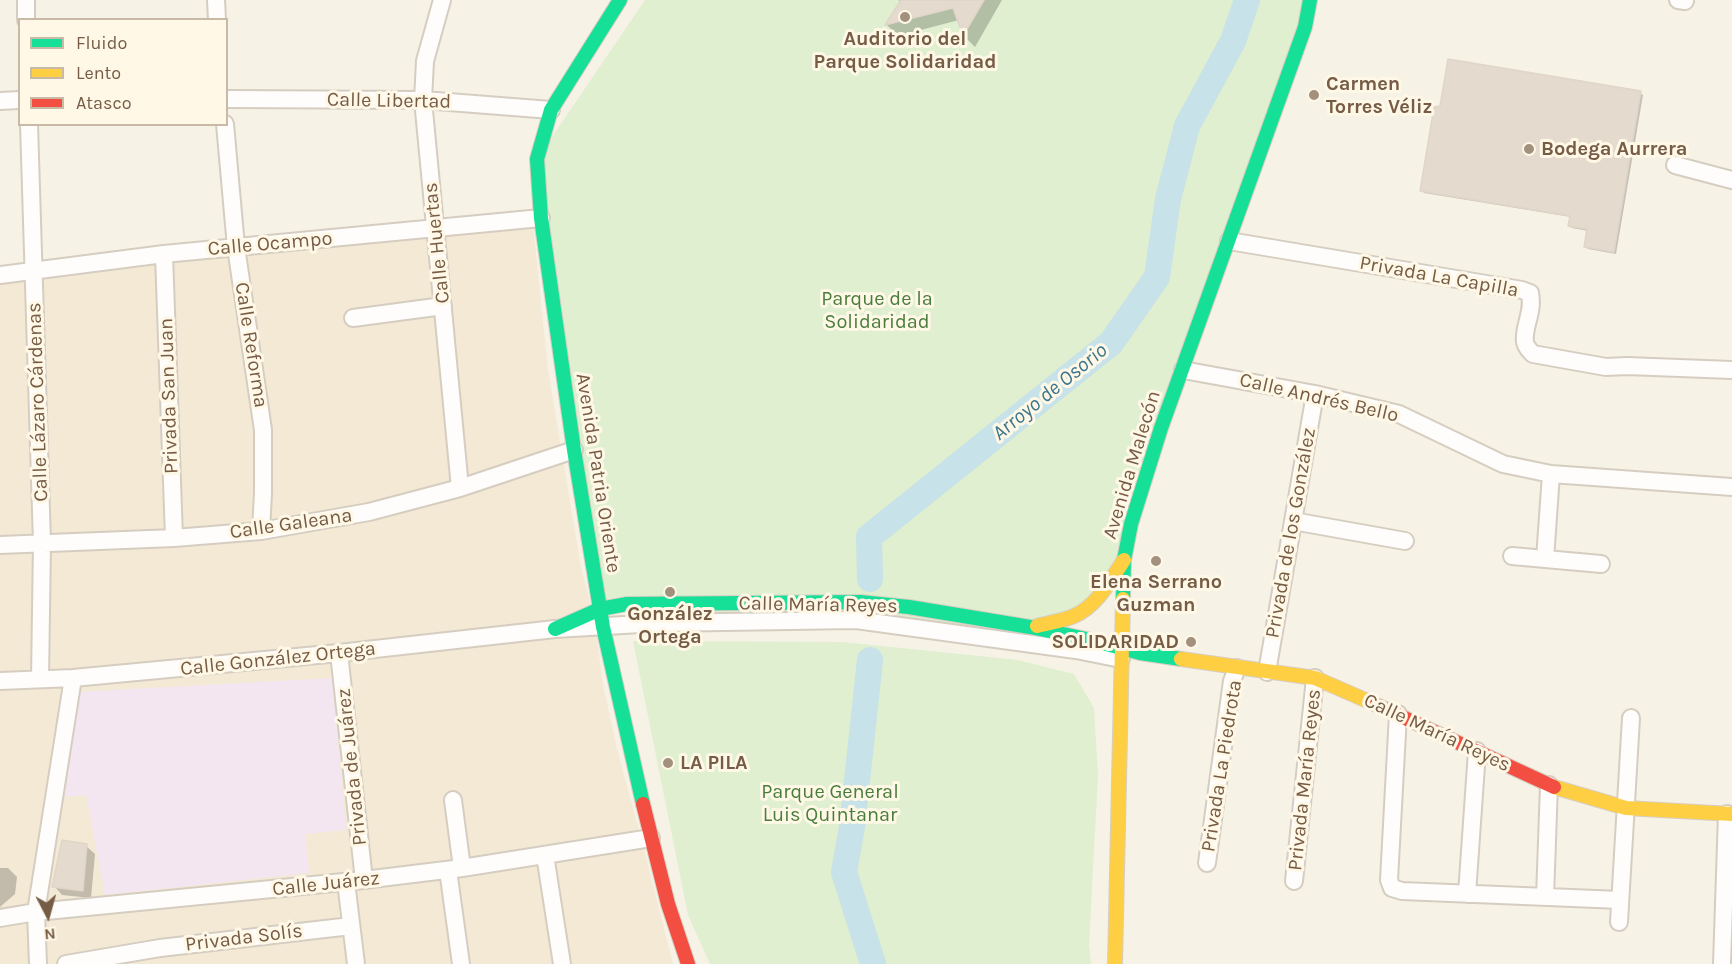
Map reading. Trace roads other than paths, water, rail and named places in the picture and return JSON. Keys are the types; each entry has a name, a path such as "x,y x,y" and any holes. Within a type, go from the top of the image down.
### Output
{"street":[{"path":"26,0 26,18"},
{"path":"216,0 217,18"},
{"name":"Calle Huertas","path":"442,0 424,61 423,100 460,488"},
{"name":"Avenida Patria Oriente","path":"620,0 551,110 537,159 541,218 574,450 603,627 651,838 668,904 688,964"},
{"name":"Avenida Malecón","path":"1115,964 1124,560 1134,514 1161,428 1305,27 1310,0"},
{"name":"Calle Libertad","path":"228,99 423,100 551,110"},
{"path":"0,101 18,100"},
{"name":"Calle Lázaro Cárdenas","path":"29,126 42,543 40,679"},
{"name":"Calle Reforma","path":"225,126 236,247 264,430 261,531"},
{"path":"1674,165 1732,180"},
{"name":"Calle Ocampo","path":"0,274 164,254 541,218"},
{"name":"Privada La Capilla","path":"1229,241 1522,290 1530,293 1533,304 1525,340 1527,348 1533,354 1606,367 1732,370"},
{"name":"Privada San Juan","path":"164,254 174,538"},
{"path":"353,318 443,306"},
{"name":"Calle Andrés Bello","path":"1183,370 1316,394 1399,414 1503,464 1551,474 1732,487"},
{"name":"Privada de los González","path":"1267,672 1316,394"},
{"name":"Calle Galeana","path":"0,545 174,538 261,531 369,512 460,488 574,450"},
{"path":"1545,559 1551,474"},
{"path":"1293,521 1405,541"},
{"path":"1512,556 1601,564"},
{"path":"1030,627 1066,619 1087,609 1107,586 1124,560"},
{"name":"Calle María Reyes","path":"600,609 638,603 860,602 909,607 1030,627 1091,640 1121,654"},
{"name":"Calle González Ortega","path":"555,629 600,609"},
{"name":"Calle María Reyes","path":"603,627 658,623 856,620 1076,650 1121,654 1140,652 1237,669 1315,678 1549,785 1626,808 1730,814"},
{"name":"Calle González Ortega","path":"0,681 73,678 339,653 555,629 603,627"},
{"name":"Privada de Juárez","path":"339,653 364,880"},
{"name":"Privada La Piedrota","path":"1207,863 1232,681 1237,669"},
{"path":"38,964 36,912 73,678"},
{"name":"Privada María Reyes","path":"1294,880 1315,678"},
{"path":"1398,714 1389,879 1392,888 1402,891 1620,900"},
{"path":"1619,922 1631,718"},
{"path":"1467,894 1478,751"},
{"path":"1545,897 1549,785"},
{"path":"453,800 461,964"},
{"path":"1722,964 1730,814"},
{"name":"Calle Juárez","path":"0,918 36,912 346,882 455,869 651,838"},
{"path":"545,855 562,964"},
{"path":"346,882 356,964"},
{"name":"Privada Solís","path":"66,964 161,956 351,926"}],"waterway":[{"name":"Arroyo de Osorio","path":"870,579 869,537 1111,343 1157,277 1168,199 1187,126 1233,41 1247,0"},
{"name":"Arroyo de Osorio","path":"870,660 852,827 844,872 873,964"}],"place":[{"name":"Auditorio del Parque Solidaridad","path":"905,17"},
{"name":"Carmen Torres Véliz","path":"1314,95"},
{"name":"Bodega Aurrera","path":"1529,149"},
{"name":"Elena Serrano Guzman","path":"1156,561"},
{"name":"González Ortega","path":"670,592"},
{"name":"SOLIDARIDAD","path":"1191,642"},
{"name":"LA PILA","path":"668,763"}],"park label":[{"name":"Parque de la Solidaridad","path":"877,310"},
{"name":"Parque General Luis Quintanar","path":"830,804"}]}
